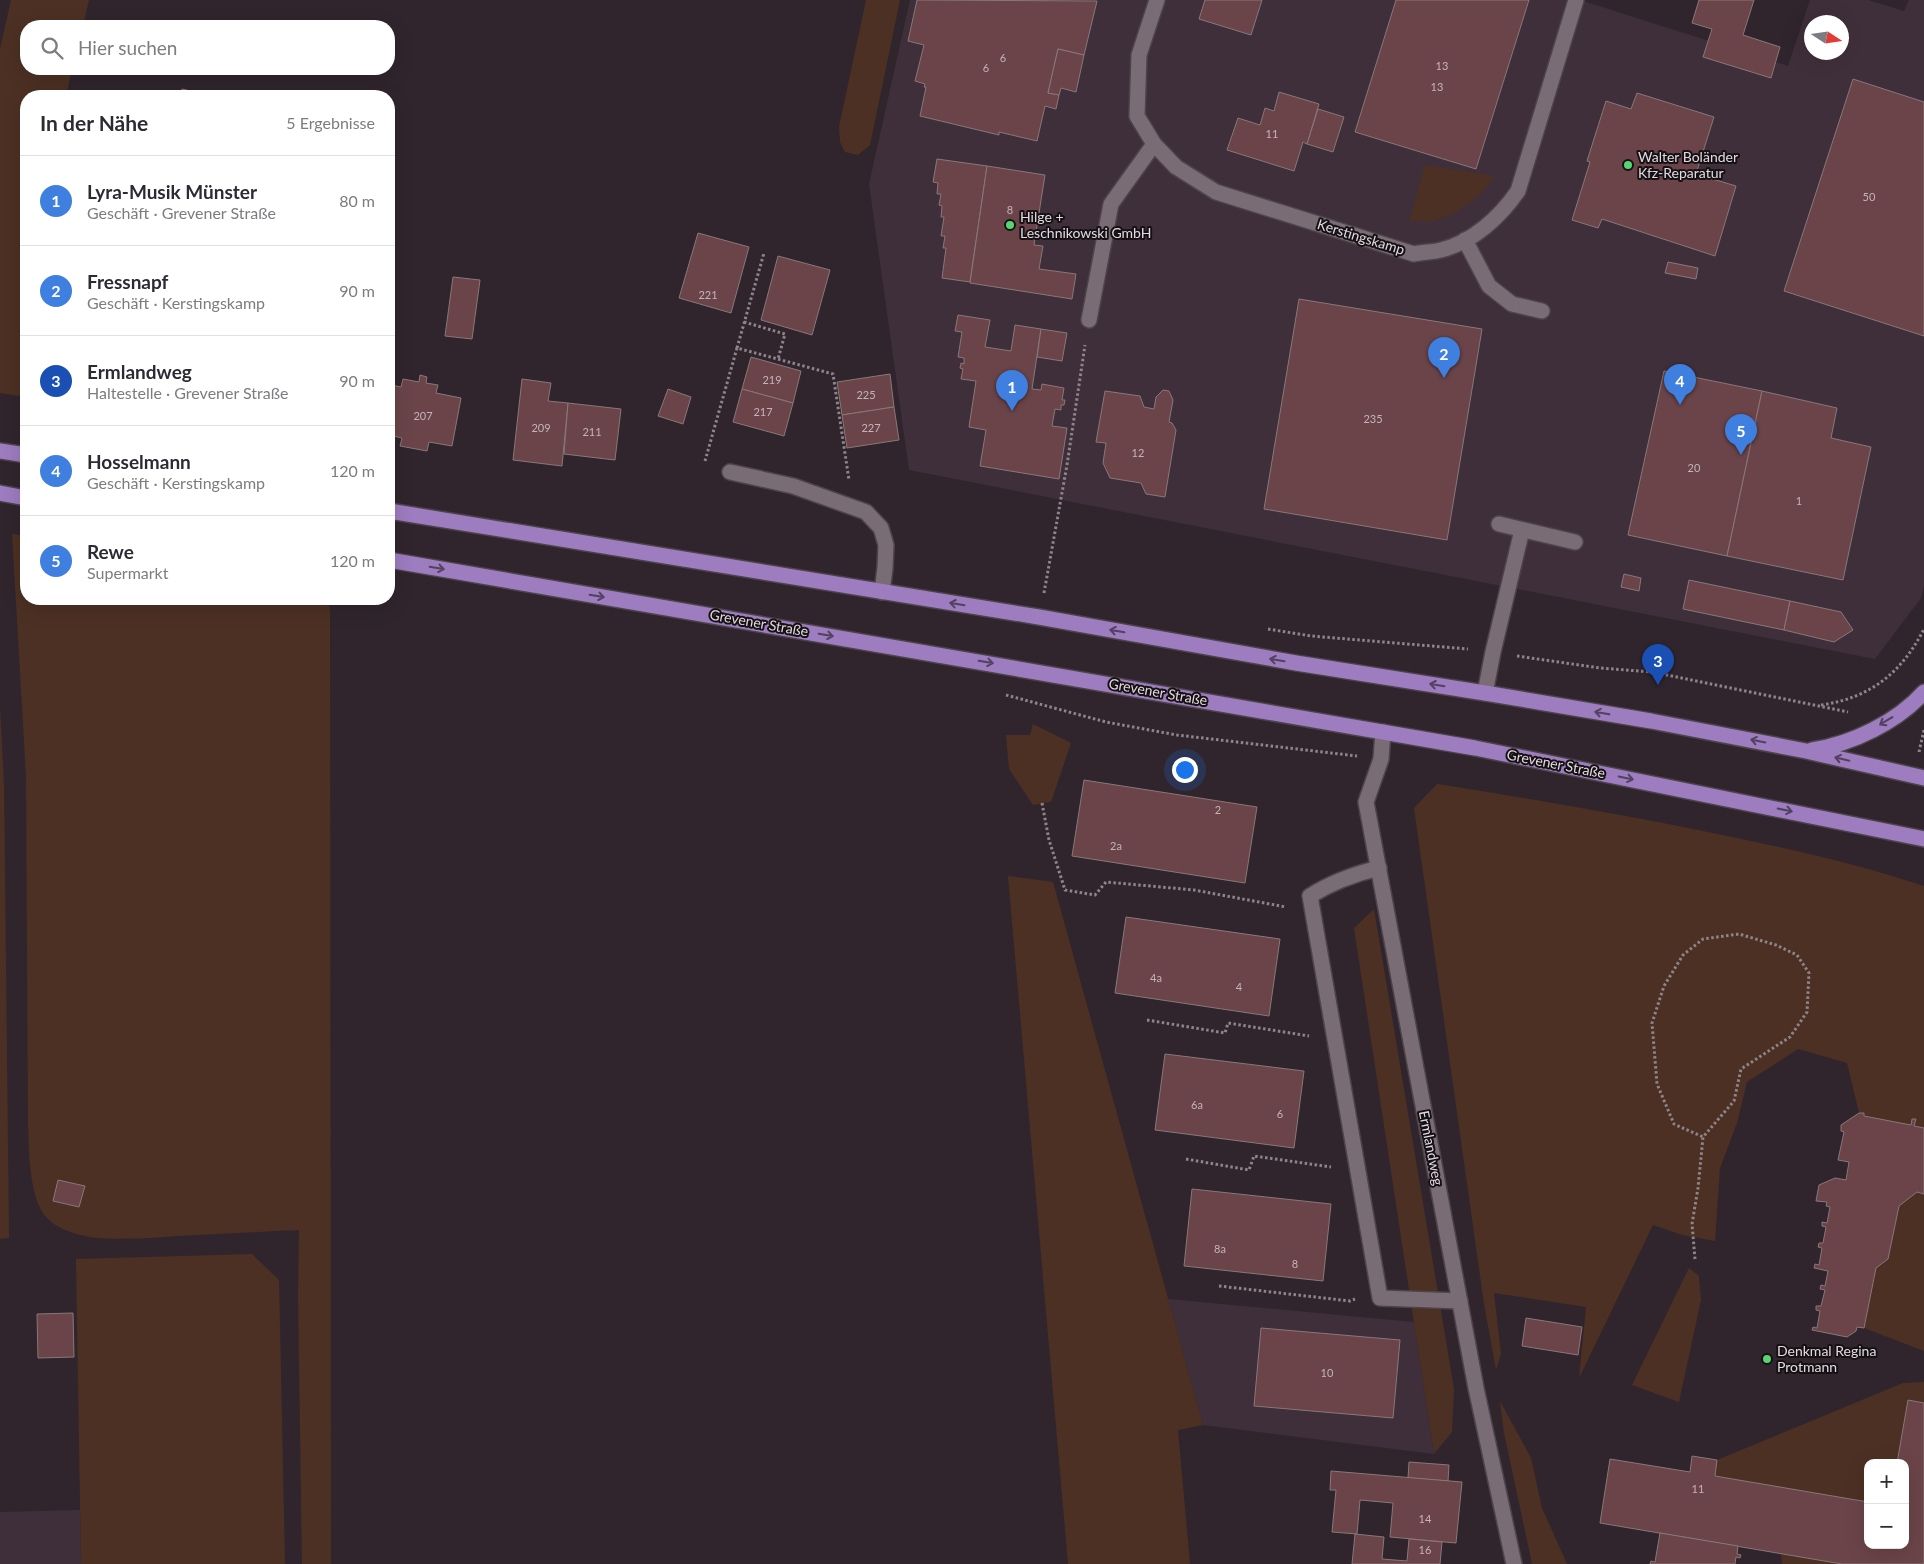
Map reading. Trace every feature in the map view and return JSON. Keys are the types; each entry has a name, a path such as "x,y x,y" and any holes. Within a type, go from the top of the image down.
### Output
{"main road":[{"path":"0,451 20,454"},
{"path":"0,493 20,497"},
{"path":"395,513 1039,617 1296,663 1650,721 1806,750 1924,778"},
{"name":"Grevener Straße","path":"395,561 1484,750 1924,839"},
{"path":"1806,750 1826,748 1869,731 1897,714 1924,692"}],"street":[{"name":"Kerstingskamp","path":"1157,0 1139,55 1137,116 1154,144 1176,167 1216,192 1414,254 1442,250 1465,240 1492,222 1506,208 1518,191 1576,0"},
{"path":"1089,320 1111,204 1154,144"},
{"path":"1465,240 1489,286 1512,304 1542,311"},
{"path":"730,472 793,486 866,512 881,528 886,545 886,568 882,592"},
{"path":"1500,524 1575,542"},
{"path":"1486,693 1493,652 1522,530"},
{"name":"Ermlandweg","path":"1383,732 1381,759 1366,802 1476,1388 1514,1564"},
{"path":"1379,868 1326,885 1310,896 1380,1298 1460,1301"}],"path":[{"path":"730,472 704,464 764,253"},
{"path":"1039,617 1067,465 1089,320"},
{"path":"744,322 785,334 778,359"},
{"path":"737,348 833,374 854,507"},
{"path":"1044,594 1053,595"},
{"path":"1263,628 1310,636 1461,648 1600,668 1652,672 1818,706 1849,698 1868,690 1886,678 1908,658 1924,629"},
{"path":"1918,754 1924,730"},
{"path":"1042,803 1049,840 1065,890 1095,895 1106,882 1194,890 1313,912"},
{"path":"1695,1259 1692,1224 1703,1136 1734,1101 1741,1069 1790,1037 1807,1012 1809,973 1797,955 1776,944 1739,934 1703,939 1683,955 1664,986 1652,1023 1657,1084 1674,1124 1703,1136"},
{"path":"1147,1020 1225,1034 1228,1023 1336,1040"},
{"path":"1186,1159 1250,1170 1254,1156 1358,1170"},
{"path":"1220,1286 1350,1301 1379,1290"}],"shaded area":[{"path":"11,0 89,0 84,20 20,20 20,75 71,75 67,90 20,90 20,396 0,393 0,49"},
{"path":"866,0 900,0 870,145 858,155 845,152 840,142 839,127"},
{"path":"910,0 1580,0 1788,66 1804,18 1804,60 1849,60 1849,15 1805,15 1810,0 1868,0 1904,11 1909,0 1924,0 1924,586 1921,598 1875,659 909,470 869,184"},
{"path":"1425,165 1495,176 1481,194 1458,211 1434,221 1409,221"},
{"path":"12,534 20,535 20,605 329,605 331,1564 302,1564 298,1296 299,1230 117,1239 97,1238 83,1236 53,1223 47,1219 38,1204 32,1182 28,1124 26,776"},
{"path":"0,706 4,785 9,1238 0,1239"},
{"path":"1033,724 1071,743 1051,802 1033,805 1009,769 1006,735 1030,735"},
{"path":"1437,784 1670,824 1842,862 1924,886 1924,1128 1914,1126 1916,1120 1911,1125 1864,1116 1864,1113 1859,1113 1847,1063 1798,1049 1747,1082 1737,1123 1720,1168 1715,1241 1682,1235 1653,1225 1579,1378 1586,1307 1494,1293 1501,1354 1496,1370 1484,1304 1414,808"},
{"path":"1008,876 1053,882 1203,1425 1178,1430 1190,1564 1068,1564"},
{"path":"1374,909 1454,1389 1452,1432 1434,1454 1354,928"},
{"path":"1917,1192 1924,1194 1924,1351 1864,1328 1876,1268 1888,1259 1899,1206"},
{"path":"252,1254 279,1280 285,1564 81,1564 76,1259"},
{"path":"1689,1268 1699,1276 1701,1300 1679,1402 1632,1385"},
{"path":"1168,1299 1414,1322 1434,1454 1203,1425"},
{"path":"1924,1382 1924,1403 1908,1400 1898,1459 1864,1459 1864,1501 1715,1476 1717,1460 1903,1383"},
{"path":"1500,1401 1531,1458 1542,1508 1567,1564 1532,1564 1504,1433"},
{"path":"80,1510 81,1564 0,1564 0,1512"},
{"path":"1781,1554 1842,1564 1782,1564"}],"building":[{"path":"917,0 1097,1 1084,55 1058,49 1048,93 1059,95 1056,109 1045,106 1037,141 999,132 999,135 920,116 926,87 924,87 925,84 915,81 924,45 908,41"},
{"path":"1205,0 1262,0 1251,35 1199,19"},
{"path":"1396,0 1529,0 1476,169 1355,132"},
{"path":"1699,0 1754,0 1743,35 1780,47 1771,78 1703,57 1712,29 1692,23"},
{"path":"1058,49 1084,55 1076,92 1061,88 1059,95 1048,93"},
{"path":"1853,79 1924,102 1924,336 1784,291"},
{"path":"1279,92 1319,104 1307,144 1303,142 1294,171 1227,150 1238,118 1260,125 1265,108 1274,111"},
{"path":"1637,93 1714,117 1696,174 1736,186 1715,256 1602,219 1598,228 1572,220 1590,162 1587,161 1606,101 1631,109"},
{"path":"1318,109 1344,117 1333,152 1307,144"},
{"path":"937,159 987,166 970,282 942,278 946,248 943,248 945,236 941,236 944,217 941,217 942,206 939,205 941,194 937,194 938,183 933,182"},
{"path":"987,166 1045,175 1034,245 1043,246 1039,269 1076,274 1072,299 970,283"},
{"path":"698,233 749,247 731,313 679,298"},
{"path":"778,256 830,270 812,335 761,320"},
{"path":"1668,262 1698,268 1696,279 1665,273"},
{"path":"453,277 480,280 472,339 445,336"},
{"path":"1299,299 1482,329 1447,540 1264,509"},
{"path":"958,315 990,320 985,347 1011,351 1015,325 1041,329 1032,389 1041,390 1042,384 1064,388 1062,400 1065,400 1064,405 1061,405 1061,410 1055,409 1052,426 1067,428 1059,479 980,466 986,430 969,427 976,381 961,379 963,369 960,368 961,363 964,364 964,358 958,357 962,332 955,331"},
{"path":"1041,329 1067,333 1062,361 1037,357"},
{"path":"751,357 801,371 793,403 742,389"},
{"path":"1664,371 1762,391 1727,556 1628,535"},
{"path":"890,374 894,407 842,415 837,382"},
{"path":"420,375 427,377 426,383 438,385 436,393 461,398 452,446 429,442 427,451 400,446 402,438 395,436 395,386 401,387 403,379 419,382"},
{"path":"522,379 551,383 548,401 568,403 562,466 513,460"},
{"path":"668,389 691,397 683,424 658,416"},
{"path":"742,389 793,403 784,436 733,422"},
{"path":"1163,390 1169,391 1173,400 1169,422 1172,423 1176,430 1165,497 1146,494 1141,483 1110,478 1103,463 1106,443 1096,442 1105,391 1140,396 1144,407 1154,409 1156,397"},
{"path":"1762,391 1837,408 1831,438 1871,447 1843,580 1727,556"},
{"path":"568,403 621,409 615,460 564,454"},
{"path":"894,407 899,440 847,448 842,415"},
{"path":"1624,574 1641,578 1639,591 1621,587"},
{"path":"1689,580 1790,601 1784,630 1683,609"},
{"path":"1790,601 1841,612 1853,630 1834,642 1784,630"},
{"path":"1084,780 1257,807 1245,883 1072,856"},
{"path":"1126,917 1280,939 1269,1016 1115,993"},
{"path":"1165,1054 1304,1071 1294,1148 1155,1130"},
{"path":"1859,1113 1864,1113 1864,1116 1911,1125 1912,1119 1916,1119 1914,1126 1924,1128 1924,1194 1917,1192 1899,1206 1888,1259 1876,1268 1864,1328 1857,1327 1856,1331 1847,1337 1812,1330 1813,1327 1817,1328 1820,1311 1816,1310 1816,1306 1821,1306 1825,1290 1820,1289 1821,1285 1825,1286 1828,1271 1814,1268 1815,1264 1819,1265 1822,1248 1818,1247 1819,1243 1823,1243 1826,1227 1822,1226 1822,1222 1827,1223 1830,1207 1826,1206 1827,1202 1816,1201 1819,1185 1835,1178 1846,1180 1849,1162 1838,1160 1844,1132 1841,1131 1841,1125"},
{"path":"58,1180 85,1186 79,1207 53,1201"},
{"path":"1192,1189 1331,1204 1323,1281 1184,1266"},
{"path":"73,1313 74,1357 38,1358 37,1314"},
{"path":"1526,1318 1582,1327 1578,1355 1522,1346"},
{"path":"1261,1328 1400,1340 1393,1418 1254,1406"},
{"path":"1908,1400 1924,1403 1924,1564 1842,1564 1600,1523 1610,1459 1690,1472 1692,1456 1717,1460 1715,1476 1864,1501 1864,1549 1909,1549 1909,1459 1898,1459"},
{"path":"1409,1462 1449,1465 1448,1481 1408,1478"},
{"path":"1331,1471 1462,1482 1456,1543 1390,1537 1393,1503 1360,1500 1357,1534 1332,1532 1336,1490 1330,1490"},
{"path":"1660,1533 1738,1546 1737,1554 1741,1555 1740,1558 1736,1557 1735,1564 1650,1564 1651,1561 1655,1562"},
{"path":"1355,1534 1384,1537 1382,1559 1407,1561 1409,1539 1442,1542 1440,1564 1352,1564"}],"place":[{"name":"Walter Boländer Kfz-Reparatur","path":"1628,165"},
{"name":"Hilge + Leschnikowski GmbH","path":"1010,225"},
{"name":"Fressnapf","path":"1444,378"},
{"name":"Hosselmann","path":"1680,405"},
{"name":"Lyra-Musik Münster","path":"1012,411"},
{"name":"Rewe","path":"1741,455"},
{"name":"Ermlandweg","path":"1658,685"},
{"name":"Denkmal Regina Protmann","path":"1767,1359"}]}
